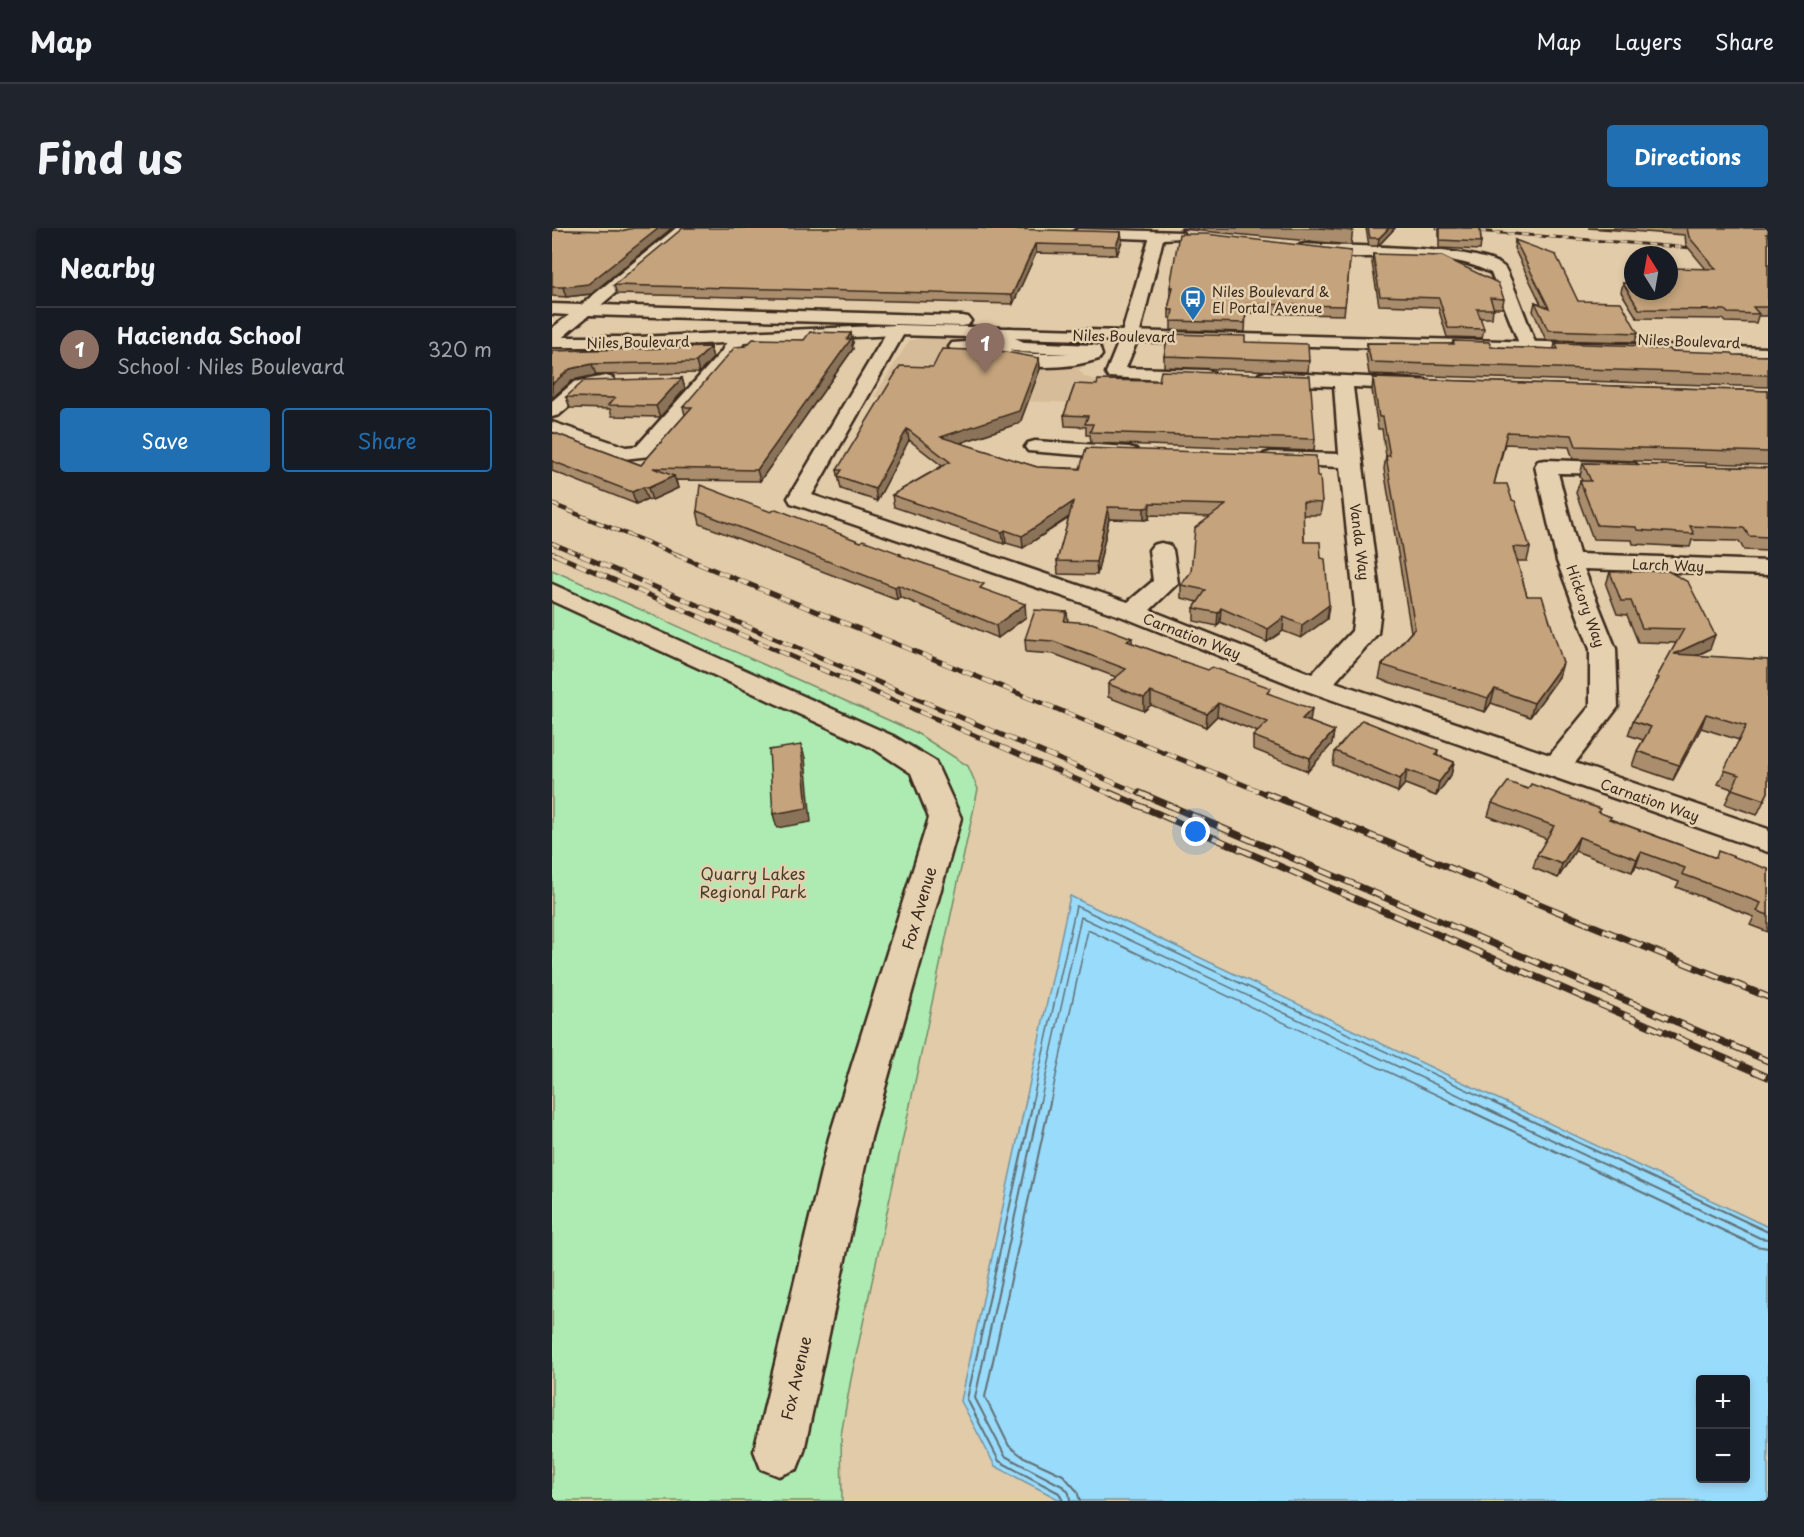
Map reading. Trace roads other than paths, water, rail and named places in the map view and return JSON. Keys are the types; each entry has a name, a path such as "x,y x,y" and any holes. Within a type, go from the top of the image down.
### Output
{"street":[{"path":"553,336 593,310 685,228"},
{"path":"1061,232 1189,235"},
{"path":"1118,368 1131,331 1157,235"},
{"path":"1285,246 1330,251 1458,257 1491,264 1498,270 1526,342"},
{"name":"Niles Boulevard","path":"552,309 962,321 1131,331 1526,342 1768,353"},
{"name":"Niles Boulevard","path":"553,336 853,322 962,321"},
{"path":"715,330 737,339 774,326"},
{"name":"Niles Boulevard","path":"553,336 646,343 897,330 1006,340 1131,331"},
{"name":"Carnation Way","path":"897,330 799,498 1131,612 1317,685 1768,841"},
{"path":"552,428 624,453 643,452 729,354 737,339"},
{"path":"958,347 1006,340"},
{"path":"1006,340 1000,353 1005,356 1084,359 1093,355 1118,368 1223,377"},
{"name":"Niles Boulevard","path":"1526,342 1768,343"},
{"path":"1247,378 1437,384"},
{"path":"678,381 705,381"},
{"name":"Vanda Way","path":"1317,685 1365,633 1368,608 1343,381"},
{"path":"552,411 581,386 596,382 620,382"},
{"path":"1035,447 1148,454"},
{"path":"1255,458 1350,461"},
{"name":"Hickory Way","path":"1555,768 1604,707 1603,649 1569,561 1546,466 1651,469"},
{"path":"1131,612 1166,583 1161,550"},
{"name":"Larch Way","path":"1569,561 1768,568"},
{"name":"Fox Avenue","path":"552,592 883,742 924,768 945,818 850,1138 779,1451"}],"water":[{"path":"1070,896 1768,1227 1768,1501 1062,1501 995,1466 961,1401"}],"railway":[{"path":"1437,228 1706,249"},
{"path":"552,504 681,556"},
{"path":"552,543 583,556"},
{"path":"552,553 560,556"},
{"path":"556,555 1113,795"},
{"path":"580,555 1143,795"},
{"path":"677,555 1269,795"},
{"path":"1110,793 1768,1077"},
{"path":"1140,793 1768,1061"},
{"path":"1266,793 1768,997"}],"place":[{"name":"Niles Boulevard & El Portal Avenue","path":"1193,322"},
{"name":"Hacienda School","path":"985,373"}],"park label":[{"name":"Quarry Lakes Regional Park","path":"753,882"}]}
